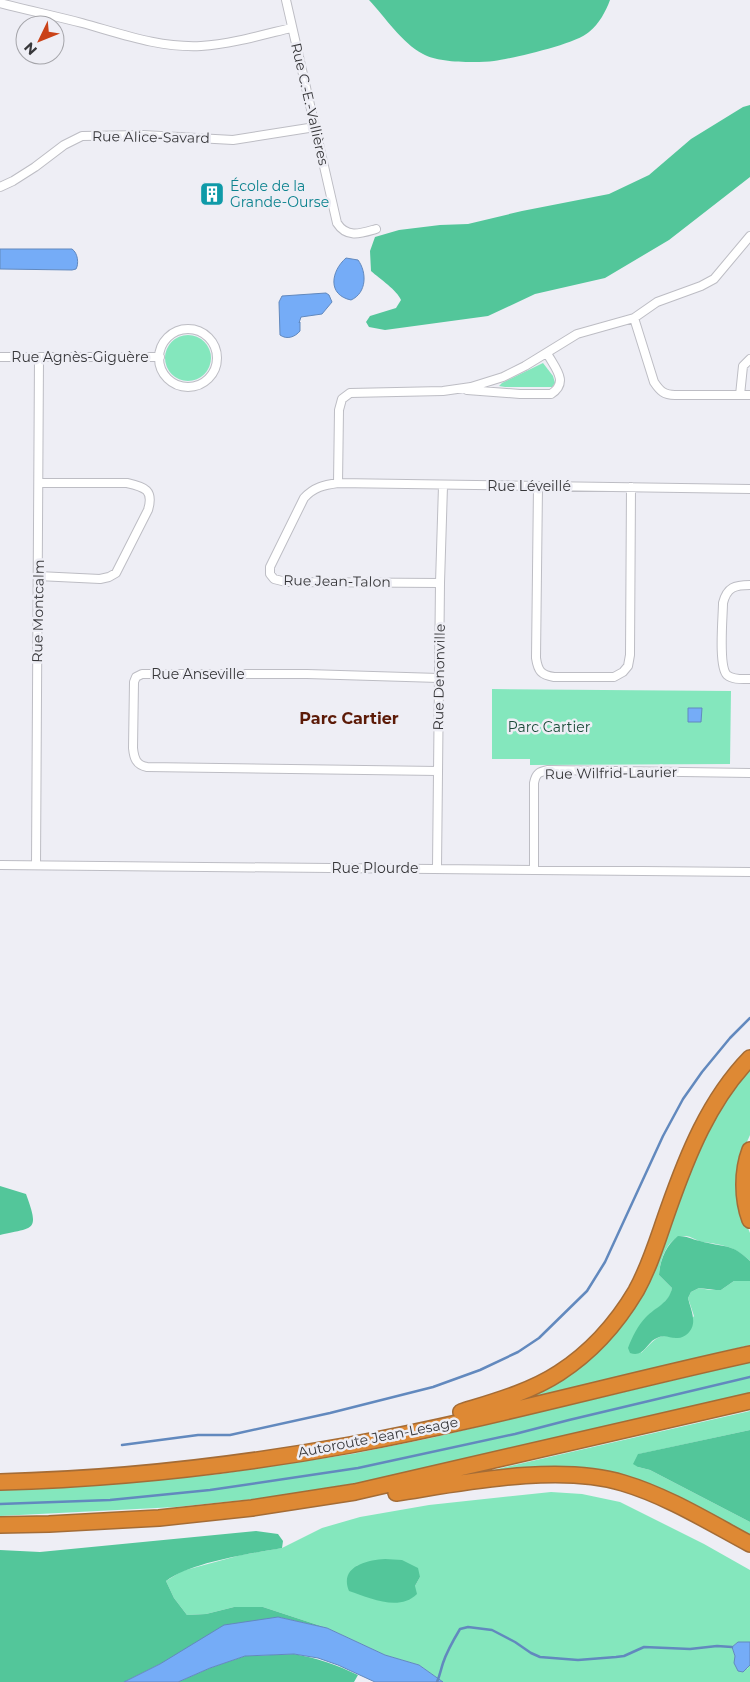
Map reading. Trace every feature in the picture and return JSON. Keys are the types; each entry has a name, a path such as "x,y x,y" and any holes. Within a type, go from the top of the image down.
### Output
{"highway":[{"path":"351,1444 457,1414 539,1384 559,1373 594,1345 612,1326 636,1290 647,1269 696,1139 728,1085 750,1058"},
{"path":"750,1150 745,1168 744,1183 750,1220"},
{"name":"Autoroute Jean-Lesage","path":"0,1482 103,1478 166,1472 351,1444 520,1408 750,1354"},
{"path":"252,1508 355,1492 750,1401"},
{"path":"0,1525 115,1522 320,1503 522,1476 581,1475 621,1482 636,1487 670,1502 750,1544"}],"street":[{"name":"Rue C.-E.-Vallières","path":"286,0 337,223 342,230 350,234 376,229"},
{"path":"0,3 81,23 131,38 167,45 210,45 291,28"},
{"name":"Rue Alice-Savard","path":"0,187 35,168 64,145 82,136 112,134 233,140 315,127"},
{"path":"338,483 339,410 340,403 346,395 369,391 426,393 457,389 503,377 577,334 634,318 657,302 701,286 714,279 750,236"},
{"path":"634,318 654,382 660,391 666,395 750,395"},
{"name":"Rue Agnès-Giguère","path":"189,330 200,332 209,339 215,348 217,359 214,370 208,379 198,385 187,387 176,384 167,378 160,358 162,347 168,338 178,332 189,330"},
{"path":"457,389 520,394 551,394 560,386 561,380 547,353"},
{"name":"Rue Agnès-Giguère","path":"0,357 160,358"},
{"name":"Rue Montcalm","path":"36,865 39,357"},
{"path":"740,395 743,366 750,359"},
{"path":"38,576 100,579 116,573 137,533 151,500 145,489 138,485 127,483 39,483"},
{"name":"Rue Léveillé","path":"310,491 322,485 338,483 750,489"},
{"name":"Rue Denonville","path":"437,868 443,486"},
{"path":"538,486 536,658 540,672 554,677 614,677 623,672 628,666 630,656 631,487"},
{"name":"Rue Jean-Talon","path":"310,491 304,498 270,567 270,574 274,579 286,582 440,583"},
{"path":"750,585 733,586 725,595 723,603 722,664 726,674 733,678 750,679"},
{"name":"Rue Anseville","path":"438,771 147,767 141,766 136,762 133,748 134,682 136,677 142,674 298,674 439,678"},
{"name":"Rue Wilfrid-Laurier","path":"534,869 534,783 535,776 539,772 548,770 750,773"},
{"name":"Rue Plourde","path":"0,864 750,872"}],"green space":[{"path":"369,0 610,0 602,17 593,29 582,37 544,50 503,59 487,62 468,62 447,61 429,57 415,49 401,37"},
{"path":"750,105 750,177 669,240 605,278 535,294 488,316 385,330 369,327 366,322 370,316 396,308 401,300 392,289 371,271 370,251 375,237 399,230 468,224 609,194 649,175 691,139 743,107"},
{"path":"183,335 193,335 207,345 211,358 207,371 201,377 193,381 183,381 169,371 165,363 165,353 175,339"},
{"path":"543,363 553,376 555,383 552,387 499,386 502,383"},
{"name":"Parc Cartier","path":"492,689 731,691 730,764 530,765 530,759 492,759"},
{"path":"750,1067 750,1135 746,1144 744,1218 750,1233 750,1261 734,1249 723,1245 687,1236 673,1240 663,1257 659,1275 672,1288 671,1294 655,1310 641,1353 657,1338 671,1336 678,1338 694,1316 688,1298 691,1292 699,1288 721,1290 734,1281 750,1281 750,1345 513,1402 602,1346 722,1103"},
{"path":"0,1186 26,1194 33,1215 33,1222 27,1229 0,1235"},
{"path":"678,1236 726,1246 737,1251 750,1261 750,1281 734,1281 721,1290 699,1288 691,1292 688,1298 693,1322 690,1331 686,1335 679,1338 659,1337 638,1354 630,1353 628,1348 640,1324 665,1301 670,1293 672,1288 659,1275 662,1258 667,1248"},
{"path":"750,1362 750,1393 637,1421 376,1480 263,1498 176,1507 0,1516 0,1489 104,1485 219,1474 352,1454 431,1438"},
{"path":"750,1411 750,1430 639,1454 638,1467 650,1470 750,1522 750,1537 643,1484 480,1473"},
{"path":"750,1430 750,1522 650,1470 633,1464 638,1454"},
{"path":"551,1492 582,1494 620,1502 704,1544 750,1570 750,1642 738,1642 732,1647 735,1656 747,1669 750,1665 750,1682 443,1682 419,1665 385,1655 327,1628 263,1607 234,1607 206,1614 187,1615 174,1598 166,1581 182,1571 241,1555 282,1548 322,1528 360,1517 429,1505","holes":["356,1565 420,1577 415,1586"]},
{"path":"256,1531 278,1534 283,1541 282,1548 221,1560 177,1574 166,1581 174,1598 187,1615 206,1614 234,1607 263,1607 327,1628 278,1617 160,1664 124,1682 0,1682 0,1550 40,1552"},
{"path":"385,1559 402,1560 418,1568 420,1577 415,1586 417,1594 402,1602 393,1603 375,1600 349,1591 348,1576 356,1566 370,1561"},
{"path":"294,1654 327,1662 358,1675 354,1682 178,1682 245,1656"}],"water":[{"path":"0,249 72,249 77,256 76,269 0,269"},
{"path":"346,258 358,260 364,276 363,287 356,297 351,300 338,293 334,282 337,269"},
{"path":"326,293 332,302 322,314 301,317 299,323 300,331 296,335 288,338 280,335 279,302 282,296"},
{"path":"688,708 702,708 701,722 688,722"},
{"path":"278,1617 327,1628 385,1655 419,1665 443,1682 375,1682 318,1658 294,1654 245,1656 178,1682 124,1682 160,1664 224,1625"},
{"path":"738,1642 750,1642 750,1665 743,1672 738,1671 734,1663 735,1656 732,1647"}],"waterway":[{"path":"122,1445 198,1435 230,1435 330,1413 433,1387 480,1370 518,1352 539,1338 587,1291 605,1262 663,1136 683,1099 730,1038 750,1018"},
{"path":"0,1504 110,1500 210,1490 358,1468 515,1434 750,1377"},
{"path":"437,1682 455,1637 460,1629 468,1627 492,1630 540,1657 578,1660 624,1656 644,1647 690,1649 717,1646 732,1647"}],"place":[{"name":"École de la Grande-Ourse","path":"212,194"}],"district":[{"name":"Parc Cartier","path":"349,718"}]}
